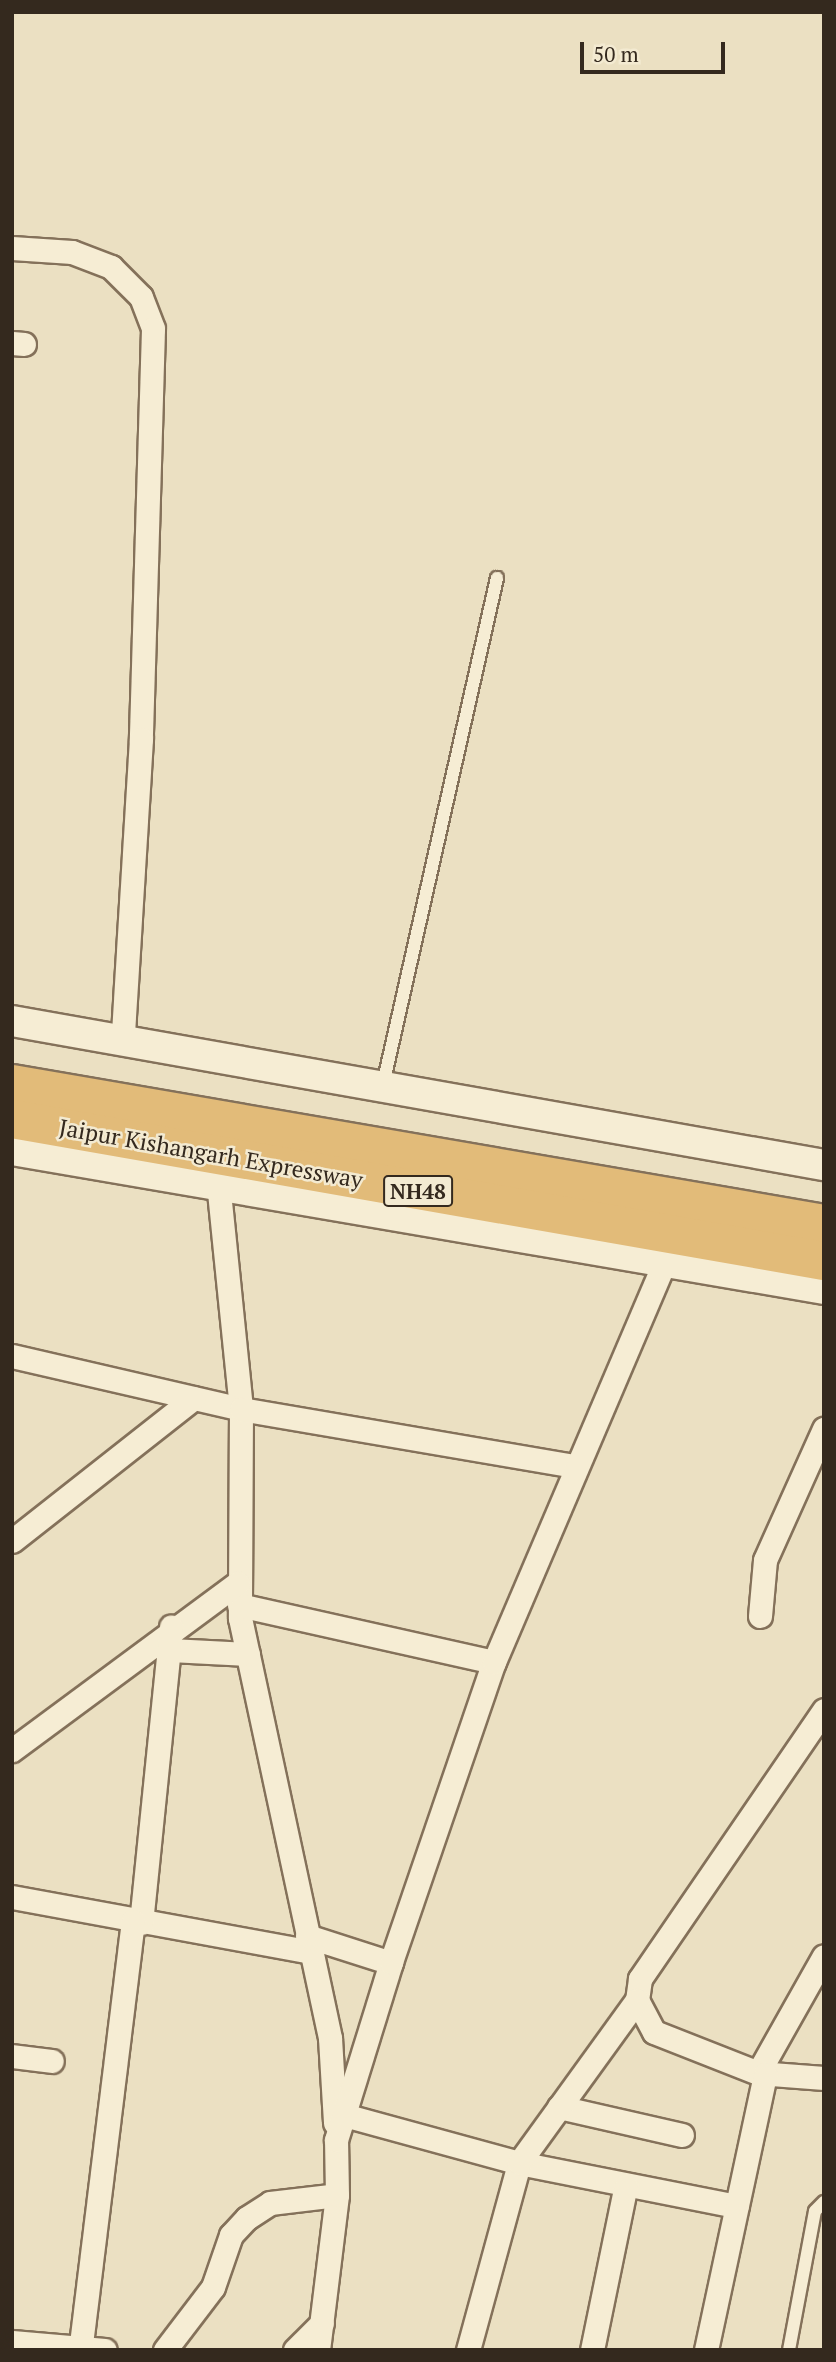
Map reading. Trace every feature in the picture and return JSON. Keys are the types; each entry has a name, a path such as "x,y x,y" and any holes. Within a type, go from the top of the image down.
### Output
{"highway":[{"name":"Jaipur Kishangarh Expressway","path":"12,1084 824,1224"},
{"name":"Jaipur Kishangarh Expressway","path":"12,1119 824,1261"}],"street":[{"path":"12,248 72,253 111,267 141,298 153,329 141,739 123,1037"},
{"path":"12,1021 123,1037 382,1089 824,1165"},
{"path":"12,1150 218,1182 824,1289"},
{"path":"218,1182 241,1409 239,1594 248,1654 330,2038 337,2195 318,2350"},
{"path":"336,2140 391,1963 494,1662 665,1262"},
{"path":"12,1356 241,1409 576,1466"},
{"path":"12,1541 194,1398"},
{"path":"760,1616 765,1560 824,1429"},
{"path":"12,1750 171,1627 239,1594 494,1662"},
{"path":"81,2344 171,1627"},
{"path":"170,1650 248,1654"},
{"path":"468,2350 519,2164 637,2000 640,1979 824,1710"},
{"path":"12,1897 136,1922 309,1944 391,1963"},
{"path":"706,2350 737,2206 761,2073 824,1956"},
{"path":"637,2000 654,2032 761,2073 824,2078"},
{"path":"12,2056 52,2061"},
{"path":"559,2107 682,2135"},
{"path":"344,2115 519,2164 737,2206"},
{"path":"592,2350 626,2185"},
{"path":"165,2350 214,2287 231,2235 247,2218 270,2203 337,2195"},
{"path":"295,2350 322,2323"},
{"path":"12,2342 81,2344 105,2350"}],"lane":[{"path":"382,1089 496,578"},
{"path":"789,2350 815,2211 824,2202"}]}
